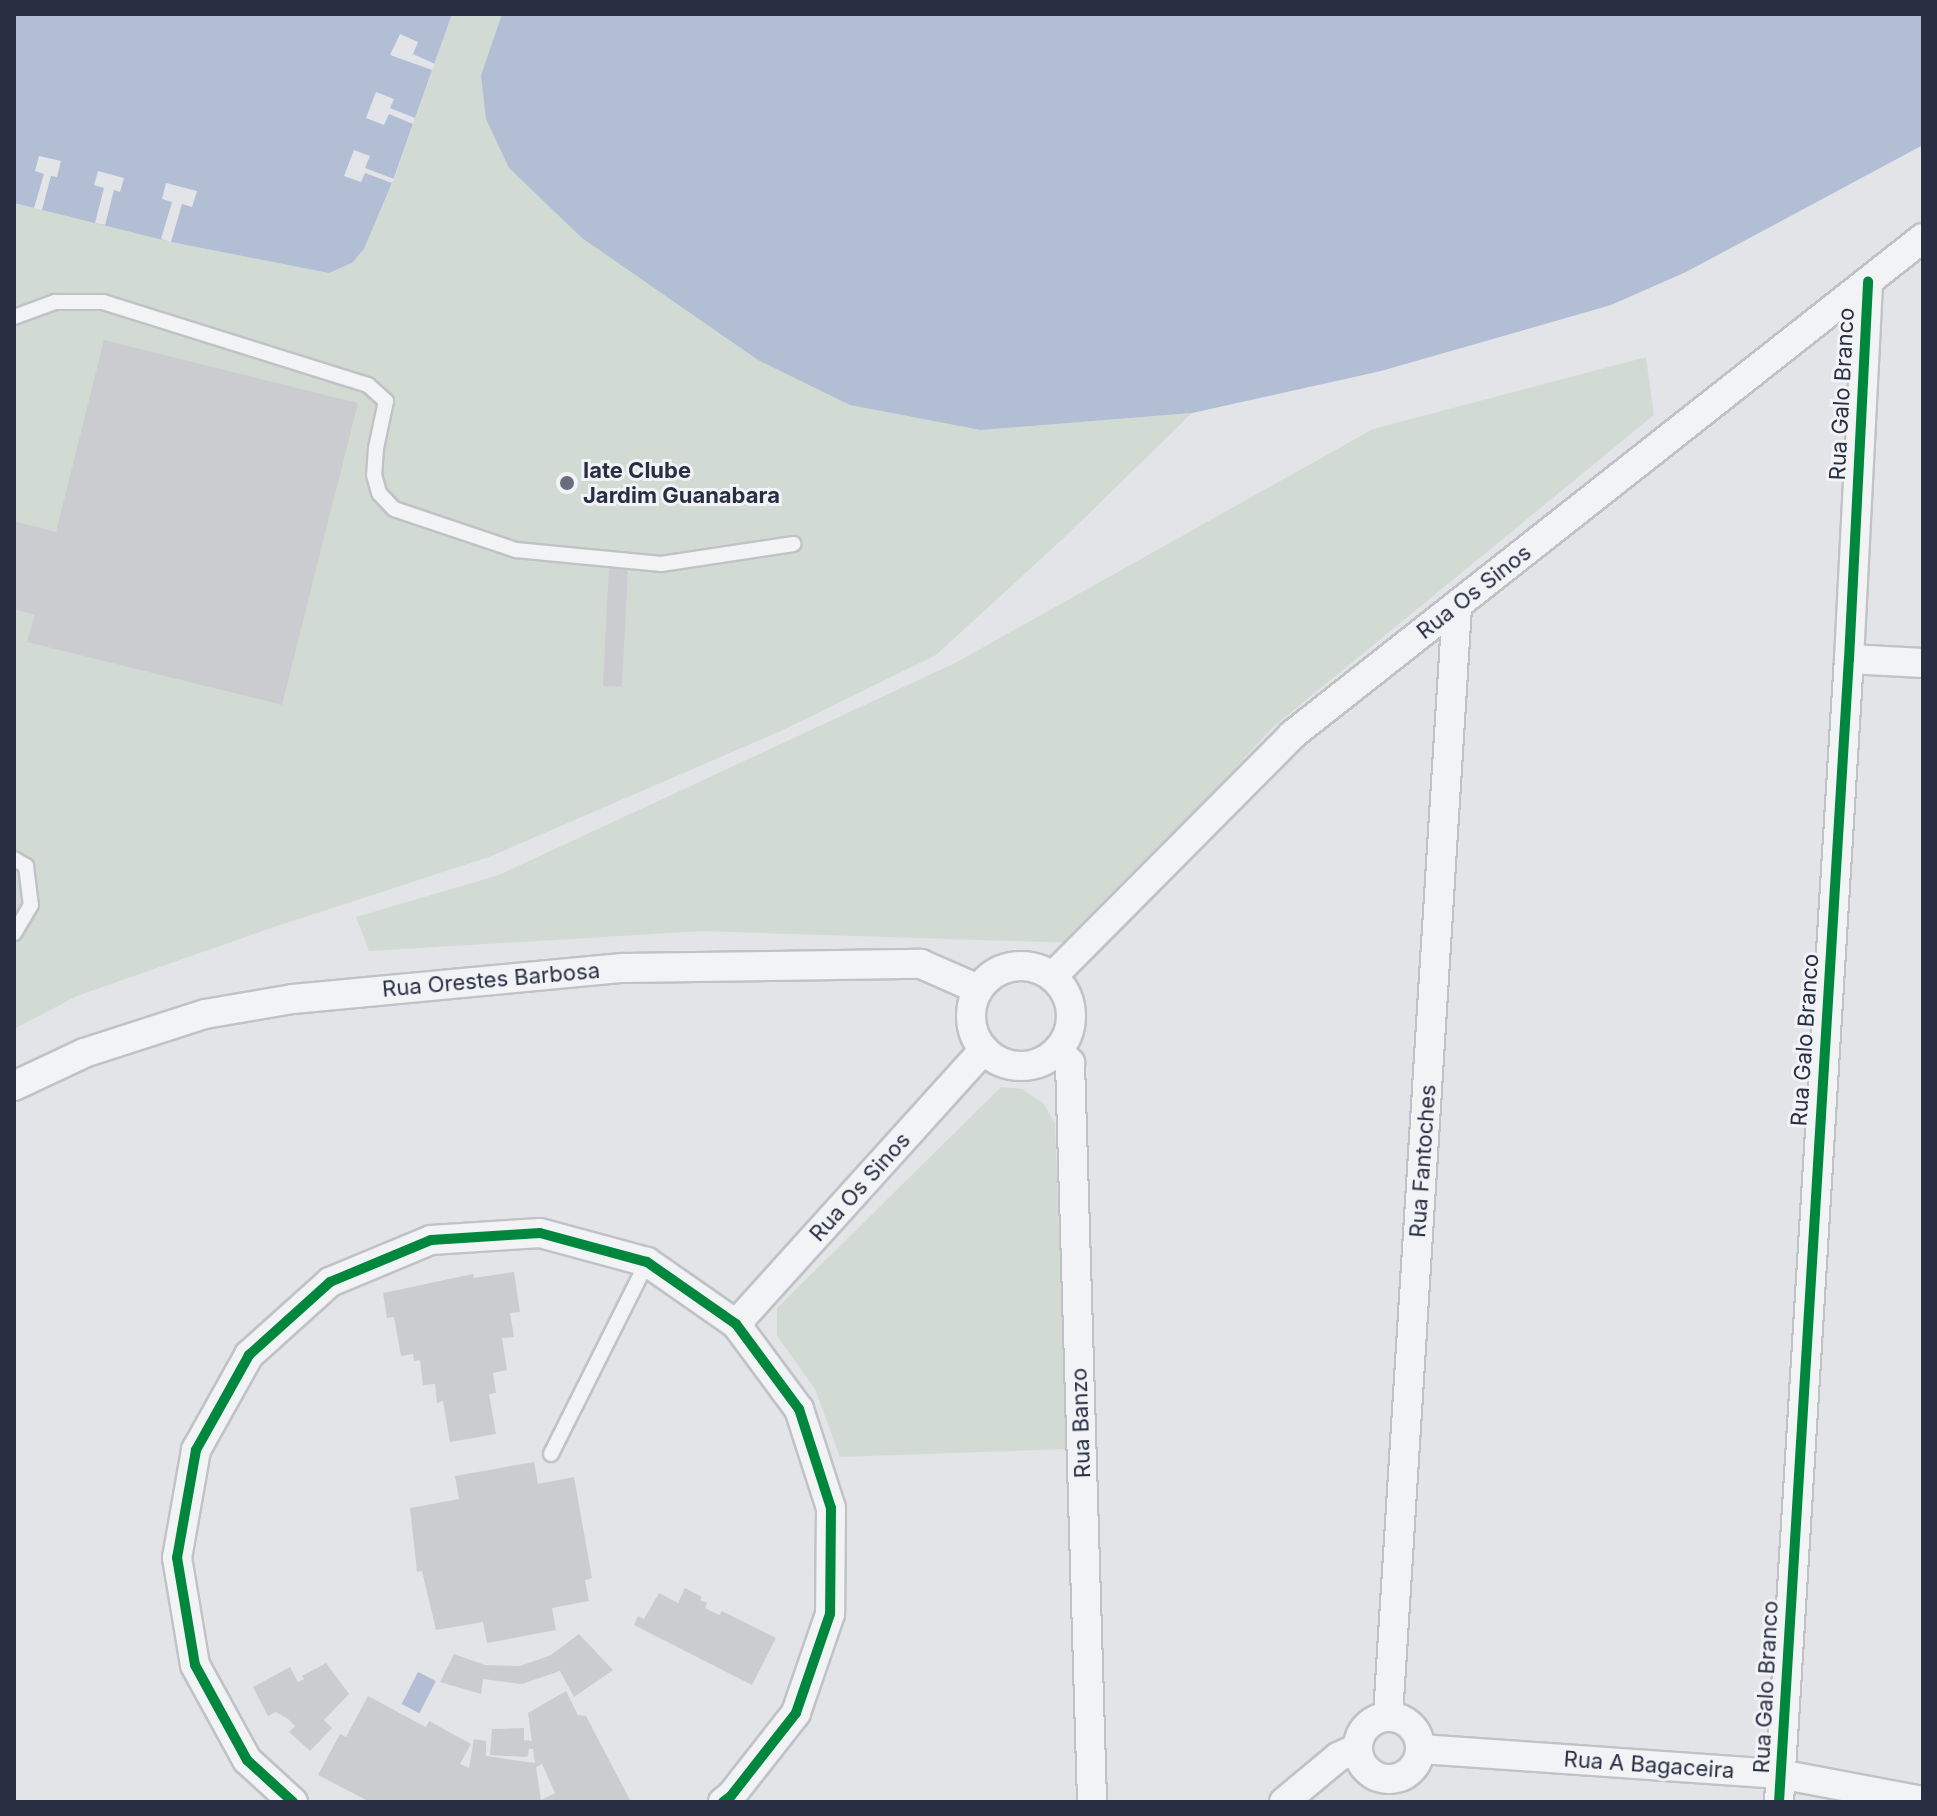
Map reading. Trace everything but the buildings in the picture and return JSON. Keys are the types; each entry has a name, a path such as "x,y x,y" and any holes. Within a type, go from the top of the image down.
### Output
{"street":[{"name":"Rua Os Sinos","path":"1053,976 1292,735 1923,238"},
{"name":"Rua Galo Branco","path":"1780,1788 1849,659 1868,281"},
{"name":"Rua Fantoches","path":"1388,1716 1457,606"},
{"path":"1849,659 1923,663"},
{"name":"Rua Orestes Barbosa","path":"14,1086 84,1053 205,1014 324,996 623,968 905,964 921,964 978,989"},
{"path":"1004,968 1038,968 1053,976 1070,1004 1071,1021 1067,1036 1058,1050 1045,1061 1012,1066 984,1050 970,1021 978,989 989,976 1004,968"},
{"name":"Rua Os Sinos","path":"736,1324 984,1050"},
{"name":"Rua Banzo","path":"1058,1050 1070,1063 1092,1802"},
{"path":"293,1802 247,1760 195,1665 177,1558 196,1450 249,1355 330,1282 431,1240 540,1233 647,1262 736,1324 799,1409 831,1508 830,1614 796,1713 723,1802"},
{"path":"1388,1716 1398,1717 1413,1728 1421,1749 1412,1769 1384,1791 1365,1770 1357,1748 1366,1726 1388,1716"},
{"path":"1284,1802 1338,1757 1357,1748"},
{"name":"Rua A Bagaceira","path":"1421,1749 1923,1801"}],"lane":[{"path":"14,317 55,302 103,302 368,385 386,401 375,461 379,493 394,509 516,550 661,564 794,544"},
{"path":"14,859 26,866 31,905 14,933"},
{"path":"551,1454 647,1262"}],"shaded area":[{"name":"Iate Clube Jardim Guanabara","path":"452,14 502,14 481,75 981,430 1192,413 1067,535 936,655 781,731 489,857 268,929 77,996 14,1029 14,203 171,242 330,273 352,263 364,249 394,179"},
{"path":"1646,357 1654,415 1272,728 1076,943 703,931 369,951 356,917 499,875 957,662 1373,429"},
{"path":"1001,1087 1022,1089 1043,1103 1055,1123 1067,1449 840,1457 815,1389 777,1336 777,1308"}],"water":[{"path":"14,14 452,14 392,183 364,249 352,263 329,273 171,242 14,203"},
{"path":"502,14 1923,14 1923,145 1686,272 1611,305 1381,371 1192,413 981,430 850,405 758,360 582,238 509,168 486,119 481,75"},
{"path":"418,1672 436,1681 419,1713 402,1704"}],"pier":[{"path":"400,34 418,42 413,54 435,64 432,70 390,55"},
{"path":"376,92 394,99 390,108 415,118 413,124 389,114 384,125 366,118"},
{"path":"354,150 370,156 365,168 394,179 392,183 365,173 361,182 344,176"},
{"path":"39,156 61,161 57,177 51,176 42,210 34,208 44,174 35,171"},
{"path":"98,171 124,178 120,192 114,190 105,225 95,223 104,188 94,185"},
{"path":"166,183 197,191 192,207 182,204 171,242 161,239 172,202 162,199"}],"cycle path":[{"path":"1779,1802 1849,659 1868,281"},
{"path":"293,1802 247,1760 195,1665 177,1558 196,1450 249,1355 330,1282 431,1240 540,1233 647,1262 736,1324 799,1409 831,1508 830,1614 796,1713 723,1802"}],"place":[{"name":"Iate Clube Jardim Guanabara","path":"567,483"}]}
